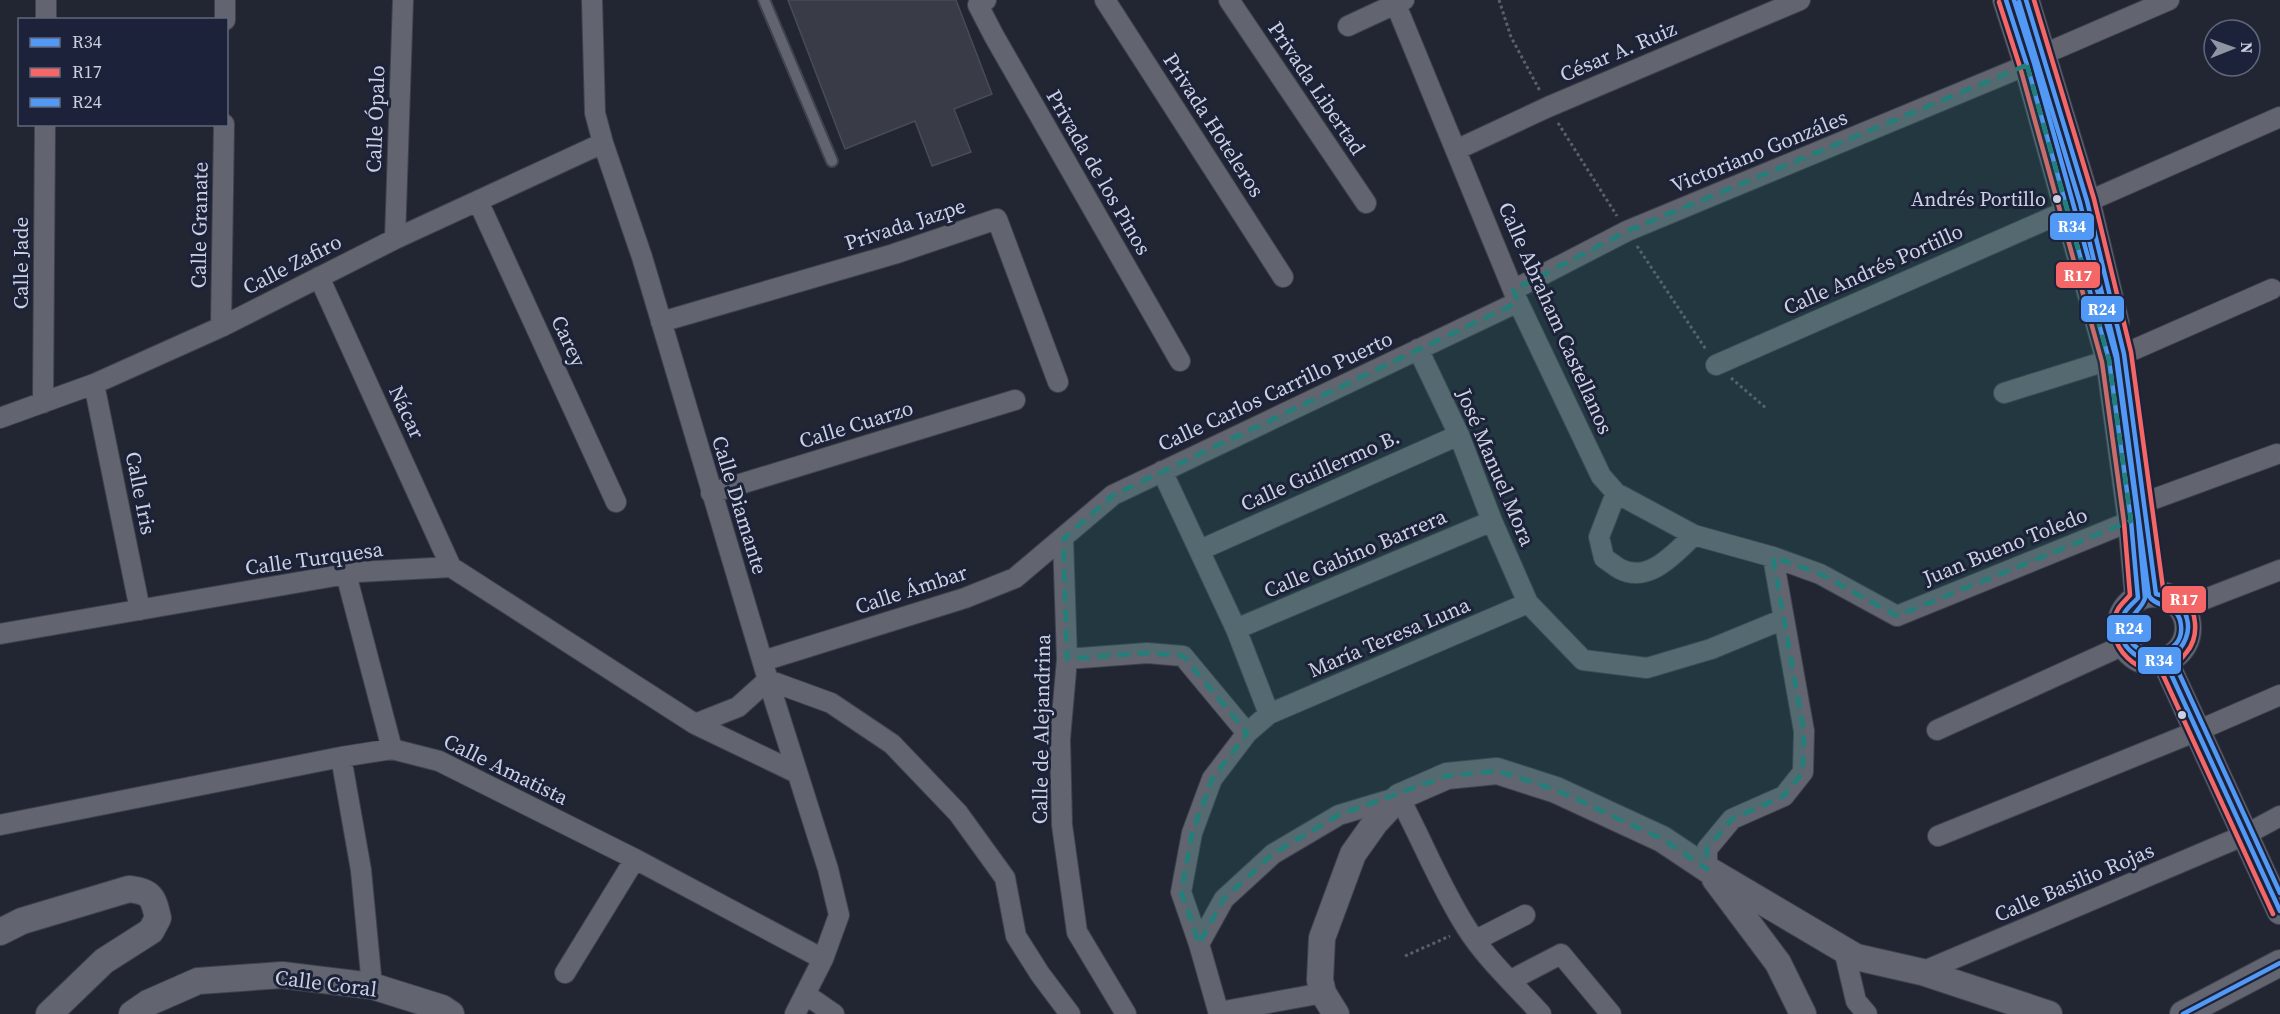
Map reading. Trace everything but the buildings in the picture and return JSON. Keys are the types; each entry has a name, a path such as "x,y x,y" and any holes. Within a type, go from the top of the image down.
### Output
{"street":[{"path":"46,0 46,18"},
{"path":"225,0 225,18"},
{"name":"Calle Ópalo","path":"395,239 403,0"},
{"name":"Calle Diamante","path":"592,0 595,113 603,143 642,257 711,493 828,869 839,915 824,959 795,1014"},
{"name":"Privada Hoteleros","path":"1105,0 1283,276"},
{"name":"Privada Libertad","path":"1229,0 1366,203"},
{"name":"César A. Ruiz","path":"1456,150 1548,107 1800,0"},
{"path":"2006,0 2036,59"},
{"path":"2026,0 2036,59 2078,205 2116,357 2147,596"},
{"name":"Victoriano Gonzáles","path":"1515,296 1627,231 2036,59 2169,0"},
{"path":"1348,26 1398,1"},
{"name":"Calle Abraham Castellanos","path":"1398,1 1515,296 1601,476 1616,493 1694,535 1773,557 1820,574 1897,616"},
{"name":"Privada de los Pinos","path":"982,3 994,36 1180,361"},
{"name":"Calle Andrés Portillo","path":"1716,365 2280,117"},
{"name":"Calle Jade","path":"43,403 45,126"},
{"name":"Calle Granate","path":"221,327 224,126"},
{"name":"Calle Zafiro","path":"0,418 94,384 221,327 395,239 603,143"},
{"name":"Carey","path":"478,201 616,502"},
{"name":"Privada Jazpe","path":"661,322 894,254 997,219 1058,382"},
{"name":"Nácar","path":"319,277 451,567"},
{"path":"2004,393 2116,357 2272,288"},
{"name":"Calle Carlos Carrillo Puerto","path":"1063,539 1113,495 1418,350 1515,296"},
{"name":"José Manuel Mora","path":"1418,350 1459,435 1492,521 1528,603"},
{"name":"Calle Iris","path":"94,384 140,610"},
{"name":"Calle Cuarzo","path":"711,493 1015,400"},
{"name":"Calle Guillermo B.","path":"1200,550 1459,435"},
{"name":"Juan Bueno Toledo","path":"1897,616 2277,454"},
{"path":"1162,471 1236,629 1269,714"},
{"path":"1616,493 1599,537 1604,558 1622,571 1646,572 1667,561 1694,535"},
{"name":"Calle Gabino Barrera","path":"1236,629 1492,521"},
{"name":"Calle de Alejandrina","path":"1063,539 1067,659 1060,739 1062,825 1077,932 1126,1014"},
{"name":"Calle Ámbar","path":"765,670 1015,578 1063,539"},
{"path":"1773,557 1804,731 1803,772 1784,796 1732,819 1707,849 1707,869 1778,963 1803,1014"},
{"path":"451,567 695,724 797,773"},
{"name":"Calle Turquesa","path":"0,634 358,572 451,567"},
{"path":"2182,608 2280,570"},
{"path":"346,574 392,749"},
{"path":"2147,596 2175,601 2182,608 2187,617 2187,639 2175,656 2153,663 2131,654 2124,645 2120,634 2120,623 2129,604 2147,596"},
{"path":"1528,603 1583,660 1647,668 1711,649 1784,619"},
{"name":"María Teresa Luna","path":"1218,1013 1199,944 1181,892 1192,833 1212,779 1247,733 1269,714 1528,603"},
{"path":"1938,730 2124,645"},
{"path":"1067,659 1147,653 1183,656 1247,733"},
{"path":"2165,661 2280,911"},
{"path":"695,724 738,707 765,670 831,703 892,744 958,813 1005,878 1016,936 1040,974 1070,1014"},
{"path":"1938,836 2280,695"},
{"name":"Calle Amatista","path":"0,825 341,757 392,749 439,761 635,859 824,959"},
{"path":"341,757 361,870 372,986"},
{"path":"1199,944 1224,899 1273,854 1339,815 1399,797 1447,776 1497,771 1567,795 1662,839 1707,869 1850,953 1922,972 2049,1014"},
{"path":"1399,797 1426,847 1441,883 1471,934 1541,1014"},
{"path":"1218,1013 1329,1004 1320,980 1322,938 1353,854 1399,797"},
{"name":"Calle Basilio Rojas","path":"1922,972 2245,835 2280,816"},
{"path":"565,973 635,859"},
{"path":"0,932 22,921 129,889 143,891 154,899 158,918 151,931 104,961 49,1014"},
{"path":"1471,934 1525,915"},
{"path":"1850,953 1856,1001 1867,1014"},
{"path":"1850,953 1866,997 1883,1014"},
{"path":"1512,980 1561,954 1611,1014"},
{"path":"2183,1014 2280,963"},
{"name":"Calle Coral","path":"132,1014 148,1003 198,981 282,975 372,986 442,1008 451,1014"},
{"path":"805,994 834,1014"}],"lane":[{"path":"764,0 832,161"}],"path":[{"path":"1405,956 1471,934"}],"highlighted area":[{"path":"2027,65 2109,360 2131,521 1897,616 1820,574 1773,557 1804,731 1803,772 1784,796 1732,819 1707,849 1707,869 1662,839 1556,790 1497,771 1447,776 1339,815 1273,854 1224,899 1199,944 1181,892 1192,833 1212,779 1247,733 1183,656 1147,653 1067,659 1063,539 1113,495 1518,302 1513,290 1627,231"}],"transit line":[{"name":"R34","path":"2006,0 2027,65 2109,360 2131,521 2138,598 2125,612 2120,624 2121,635 2126,646 2134,654 2156,661 2168,658 2179,650 2187,635 2187,619 2183,609 2176,602 2156,594 2124,354 2087,201 2026,0"},
{"name":"R24","path":"2014,0 2034,63 2116,358 2138,520 2145,598 2130,621 2129,637 2135,646 2156,653 2176,644 2181,634 2180,620 2174,611 2152,600 2149,596 2117,355 2080,203 2019,2"},
{"name":"R17","path":"1999,2 2020,67 2102,362 2124,522 2130,595 2118,609 2114,622 2114,635 2119,647 2138,666 2150,670 2163,670 2177,663 2190,646 2194,639 2194,616 2185,600 2163,588 2131,352 2094,199 2034,0"},
{"name":"R24","path":"2172,658 2280,893"},
{"name":"R34","path":"2165,661 2280,911"},
{"name":"R17","path":"2158,664 2273,914"},
{"name":"R34","path":"2183,1014 2280,963"}],"place":[{"name":"Andrés Portillo","path":"2057,199"}]}
